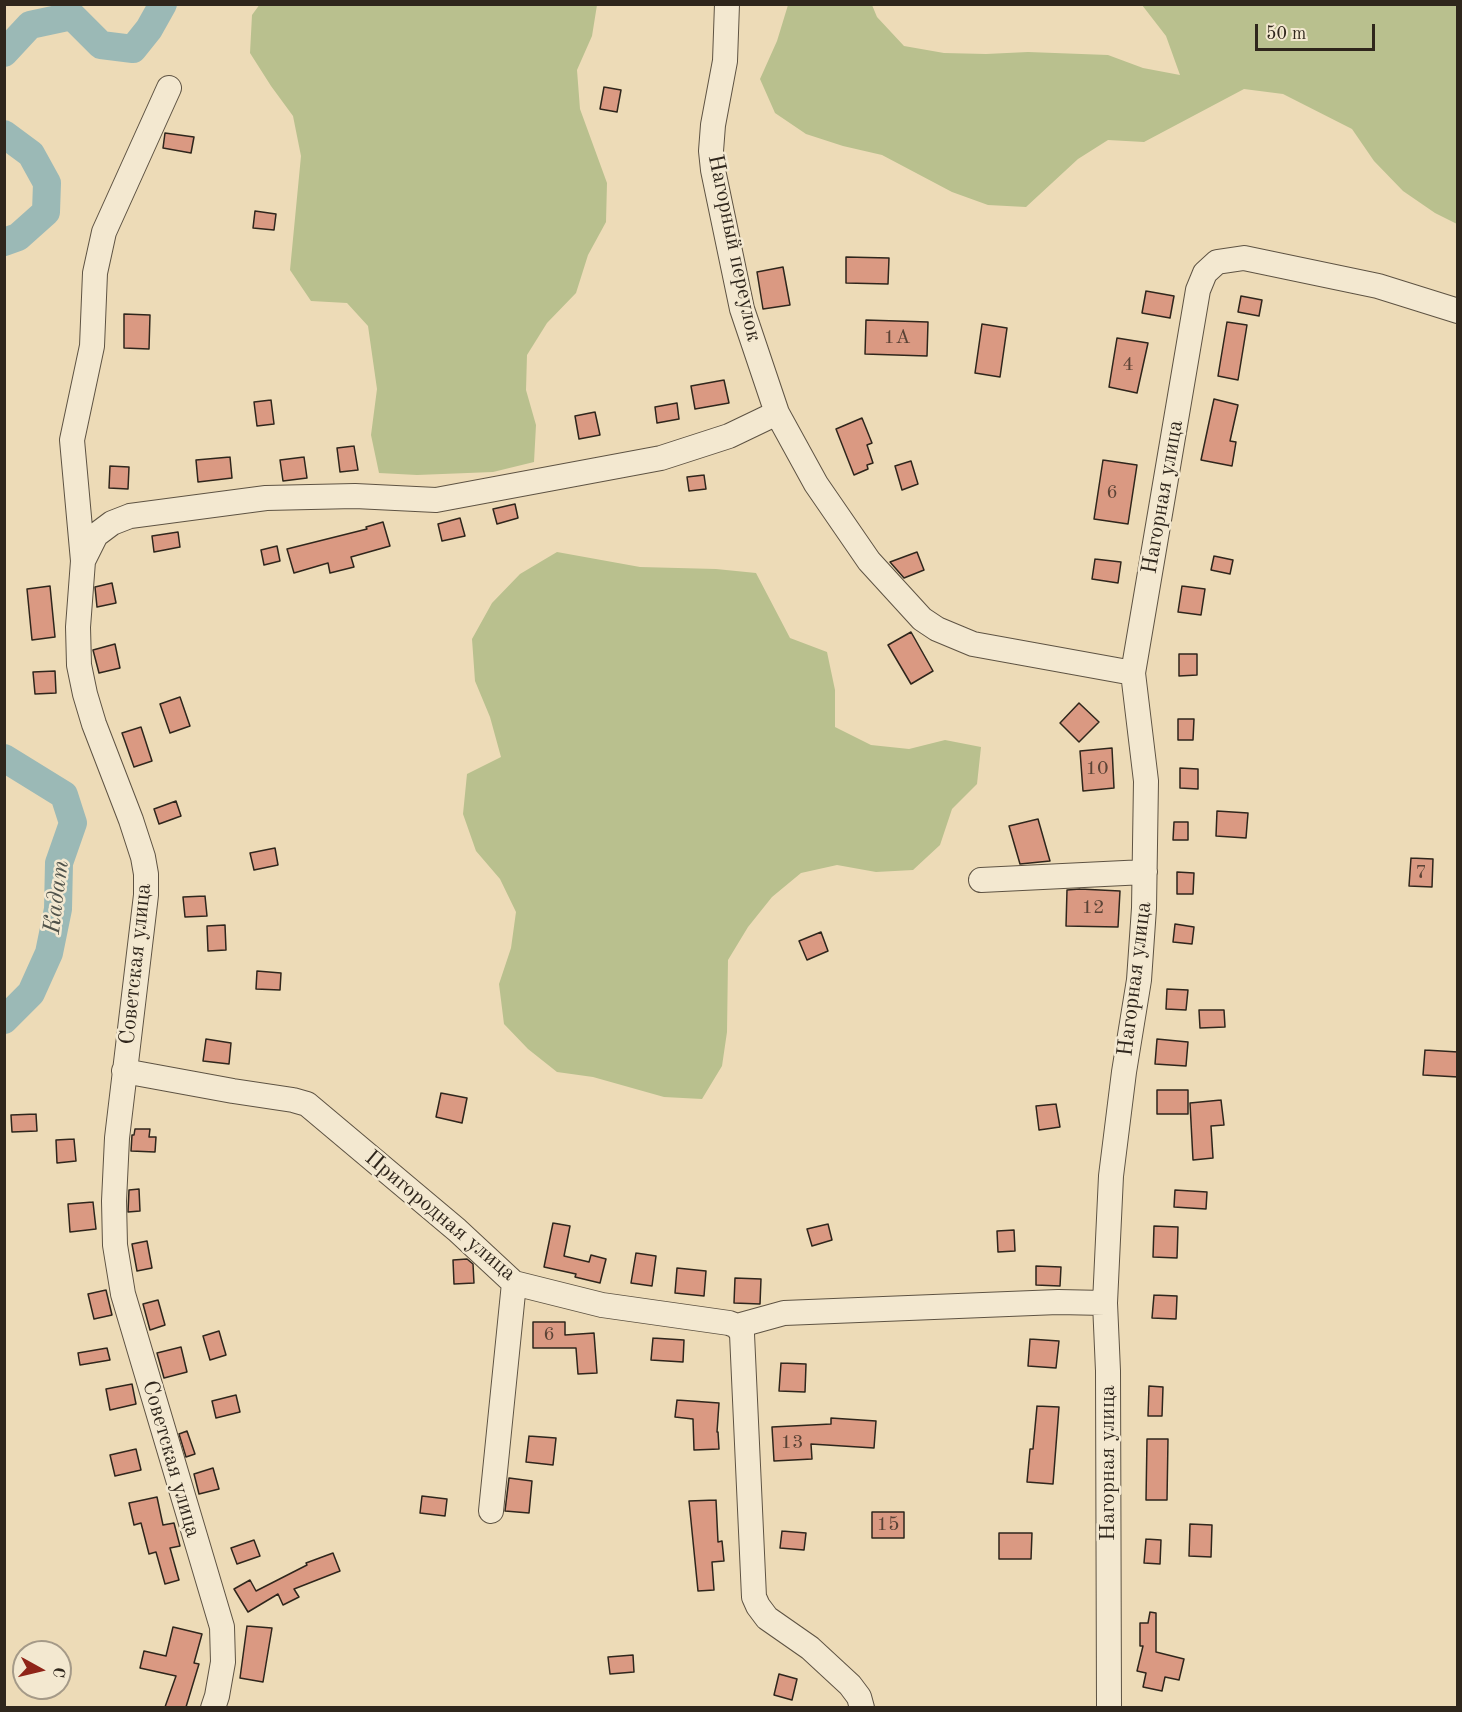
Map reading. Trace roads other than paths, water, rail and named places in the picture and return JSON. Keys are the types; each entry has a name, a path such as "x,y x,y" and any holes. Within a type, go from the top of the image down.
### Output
{"street":[{"name":"Нагорный переулок","path":"727,4 725,61 712,125 712,160 742,309 777,413 816,484 869,561 922,619 951,636 973,644 1133,674"},
{"name":"Советская улица","path":"169,88 104,232 94,273 92,346 72,440 82,561 78,627 80,665 93,724 131,820 146,874 146,895 117,1138 114,1201 115,1245 123,1294 222,1627 223,1662 213,1707"},
{"name":"Нагорная улица","path":"1109,1707 1108,1371 1105,1303 1111,1176 1124,1072 1139,980 1145,872 1146,781 1133,674 1198,290 1205,273 1217,262 1244,258 1377,286 1458,311"},
{"path":"82,561 96,535 112,523 130,516 266,498 355,496 436,500 661,458 729,436 777,413"},
{"path":"981,880 1145,872"},
{"name":"Пригородная улица","path":"124,1071 307,1104 457,1230 514,1283 602,1305 737,1326"},
{"path":"491,1511 514,1283"},
{"path":"862,1707 859,1697 850,1685 810,1648 767,1618 754,1597 742,1334 737,1326 784,1313 1058,1302 1105,1303"}],"waterway":[{"name":"Кадат","path":"4,53 30,25 72,16 101,45 133,49 149,29 163,4"},
{"name":"Кадат","path":"4,134 31,154 47,183 46,212 18,237 4,242"},
{"name":"Кадат","path":"4,758 64,795 73,823 59,863 58,909 49,953 31,993 4,1020"}]}
